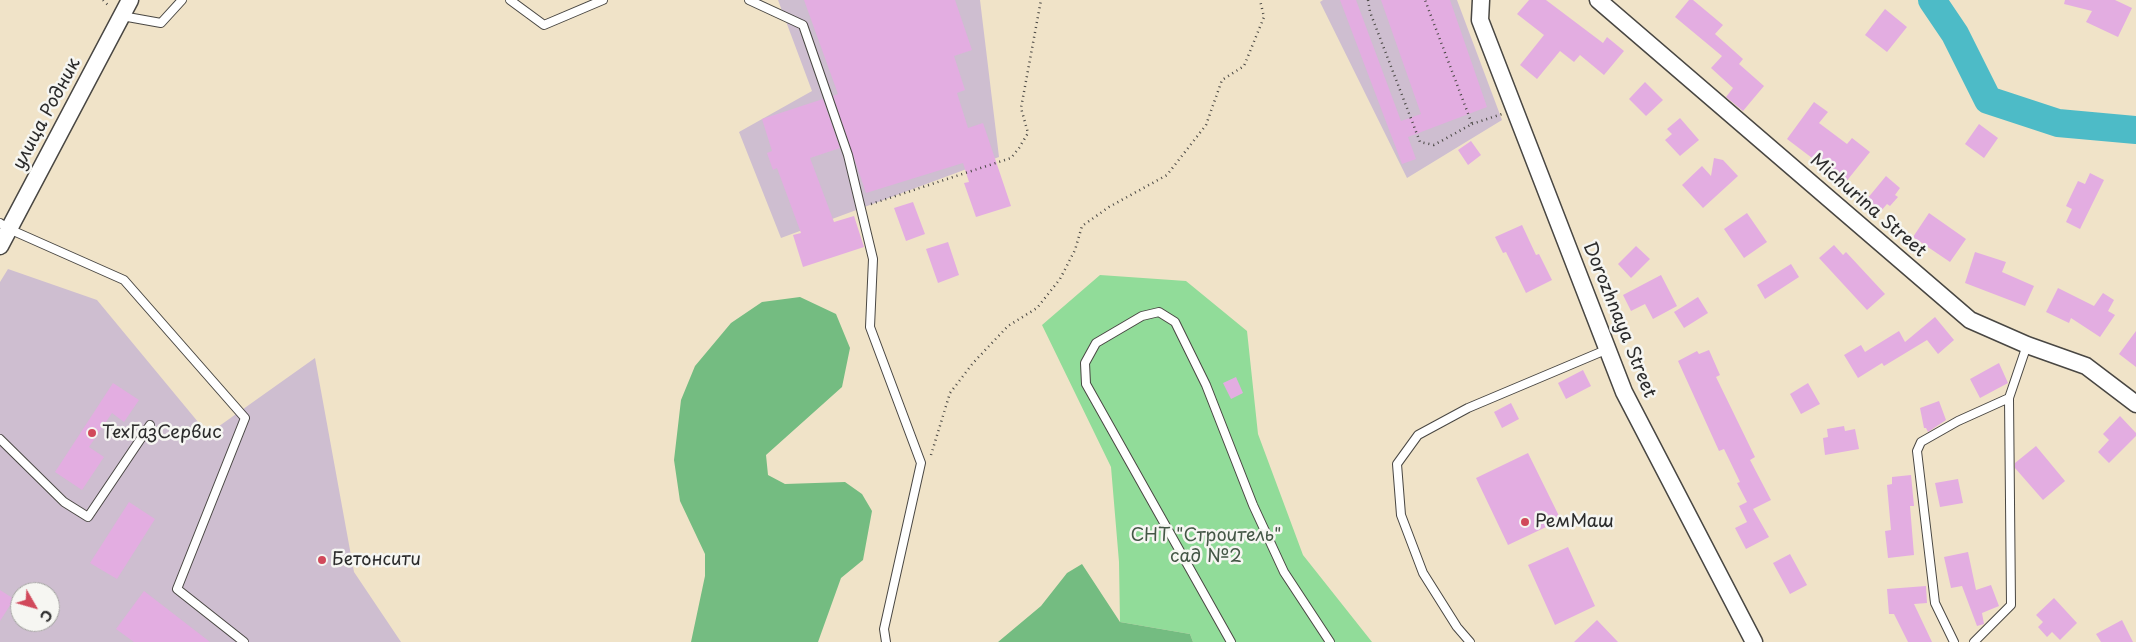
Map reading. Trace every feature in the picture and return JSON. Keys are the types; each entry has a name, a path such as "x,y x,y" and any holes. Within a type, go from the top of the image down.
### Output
{"street":[{"name":"улица Родник","path":"0,246 5,226 130,0"},
{"name":"Dorozhnaya Street","path":"1481,0 1480,20 1624,392 1754,642"},
{"name":"Michurina Street","path":"1598,0 1970,320 2027,345 2086,366 2136,404"}],"lane":[{"path":"122,16 161,23 182,0"},
{"path":"510,0 544,25 603,0"},
{"path":"749,0 803,25 848,155 873,259 870,327 921,462 884,629 886,642"},
{"path":"5,226 124,280 245,418 176,589 244,642"},
{"path":"1230,642 1086,384 1085,362 1096,343 1142,316 1159,312 1174,322 1206,385 1253,505 1284,572 1330,642"},
{"path":"1974,642 2011,605 2010,398 2027,345"},
{"path":"1470,642 1457,627 1422,573 1400,515 1397,464 1418,435 1468,408 1608,349"},
{"path":"1954,642 1934,602 1917,451 1921,442 1958,420 2010,398"},
{"path":"0,439 64,502 88,517 150,424"}],"path":[{"path":"860,207 1011,158 1028,133 1022,108 1041,0"},
{"path":"930,457 950,393 973,363 1008,326 1037,308 1060,279 1075,250 1082,226 1110,207 1167,175 1206,125 1222,80 1244,66 1264,17 1260,0"},
{"path":"1368,0 1370,12 1420,142 1434,145 1472,124 1515,110"},
{"path":"1425,0 1472,124"}],"shaded area":[{"path":"778,0 980,0 999,157 781,238 739,132 812,91"},
{"path":"1323,0 1457,0 1502,120 1407,178 1320,2"},
{"path":"8,269 97,300 208,434 315,358 354,572 401,642 0,642 0,282"}],"green space":[{"name":"СНТ \"Строитель\" сад №2","path":"1100,275 1186,281 1247,331 1258,434 1303,555 1372,642 1193,642 1190,634 1120,622 1119,562 1111,467 1042,325"},
{"path":"800,297 836,314 850,348 842,387 766,455 768,475 785,484 845,482 862,494 872,511 863,560 841,578 818,642 691,642 705,576 705,554 680,501 674,460 681,400 695,366 731,323 762,302"},
{"path":"1082,564 1120,622 1190,634 1193,642 998,642 1041,606 1067,573"}],"building":[{"path":"804,0 955,0 972,50 954,56 965,90 957,93 968,128 983,123 1011,206 976,217 964,183 969,182 963,163 866,193 833,96 838,94"},
{"path":"1340,0 1356,0 1401,121 1421,114 1381,0 1450,0 1487,107 1408,137 1416,159 1402,164"},
{"path":"1529,0 1546,0 1603,43 1607,37 1624,51 1604,75 1580,55 1574,62 1560,51 1537,79 1520,65 1544,35 1517,14"},
{"path":"1689,0 1693,0 1723,25 1715,34 1743,59 1739,64 1764,86 1743,111 1726,97 1733,88 1711,68 1722,56 1675,17"},
{"path":"2065,0 2115,0 2132,8 2118,37 2086,22 2092,11 2064,4"},
{"path":"1885,9 1907,27 1887,52 1865,35"},
{"path":"1645,82 1663,100 1646,116 1629,99"},
{"path":"823,99 840,148 810,158 834,222 854,216 864,247 803,267 793,235 801,233 777,168 773,170 767,153 772,151 762,119"},
{"path":"1814,102 1828,112 1819,123 1847,144 1852,138 1870,152 1845,183 1787,139"},
{"path":"1680,118 1699,140 1680,156 1665,140 1672,134 1667,129"},
{"path":"1979,124 1998,138 1984,158 1965,144"},
{"path":"1471,141 1481,155 1468,165 1458,150"},
{"path":"1714,158 1723,160 1738,176 1703,208 1682,185 1702,166 1711,176"},
{"path":"2090,173 2104,180 2080,229 2066,222 2072,209 2066,206 2078,181 2085,184"},
{"path":"1886,176 1900,188 1895,195 1898,197 1890,206 1887,204 1881,211 1867,199"},
{"path":"913,202 925,234 906,241 894,208"},
{"path":"1747,213 1767,242 1744,258 1724,229"},
{"path":"1929,213 1966,239 1950,262 1913,237"},
{"path":"1522,225 1536,255 1539,254 1552,280 1526,293 1506,252 1503,253 1495,237"},
{"path":"948,242 959,275 938,283 926,249"},
{"path":"1834,245 1843,255 1846,252 1885,294 1867,310 1819,258"},
{"path":"1636,246 1650,259 1631,278 1618,264"},
{"path":"1975,252 2006,262 2002,272 2034,286 2025,306 1965,283"},
{"path":"1791,264 1799,277 1765,299 1757,285"},
{"path":"1661,275 1677,306 1653,319 1645,304 1631,311 1623,295"},
{"path":"2058,288 2094,306 2103,293 2114,300 2108,311 2115,315 2100,337 2071,318 2069,323 2046,312"},
{"path":"1698,297 1708,313 1684,328 1674,312"},
{"path":"1935,317 1954,340 1938,354 1927,340 1884,366 1882,363 1858,378 1844,355 1861,345 1865,352 1899,331 1905,342"},
{"path":"2136,331 2136,367 2119,354"},
{"path":"1709,350 1720,375 1716,377 1755,457 1750,460 1771,500 1753,509 1769,537 1746,549 1735,528 1747,522 1739,506 1747,502 1737,483 1740,482 1724,449 1719,451 1678,361 1697,351 1699,354"},
{"path":"1999,363 2008,383 1980,398 1970,379"},
{"path":"1583,370 1591,386 1566,399 1558,383"},
{"path":"1236,377 1243,393 1231,399 1223,383"},
{"path":"113,383 139,400 124,422 112,413 89,447 104,457 82,490 55,472"},
{"path":"1808,383 1820,404 1801,414 1790,394"},
{"path":"1939,401 1946,420 1928,432 1924,428 1920,408"},
{"path":"1511,403 1519,419 1502,428 1494,412"},
{"path":"2120,416 2136,433 2136,436 2109,463 2098,452 2109,440 2103,434"},
{"path":"1844,426 1845,431 1855,429 1859,449 1825,455 1823,438 1828,437 1827,429"},
{"path":"2036,446 2065,481 2043,500 2015,468 2015,463"},
{"path":"1528,453 1561,520 1508,545 1476,478"},
{"path":"1911,475 1914,506 1910,506 1914,555 1888,558 1885,531 1891,530 1887,485 1892,484 1892,477"},
{"path":"1958,479 1963,503 1940,507 1935,483"},
{"path":"129,502 155,519 117,579 90,563"},
{"path":"1568,547 1595,606 1555,625 1528,565"},
{"path":"1968,552 1976,590 1991,585 1999,606 1982,613 1984,624 1977,626 1962,586 1951,588 1944,557"},
{"path":"1790,554 1807,585 1790,594 1773,563"},
{"path":"1926,586 1927,603 1914,604 1932,642 1908,642 1894,614 1889,614 1887,589"},
{"path":"0,590 10,596 10,605 0,621"},
{"path":"144,591 210,642 134,642 116,629"},
{"path":"2054,598 2077,623 2060,640 2052,632 2047,637 2038,627 2043,622 2036,615"},
{"path":"1597,620 1618,642 1574,642"},
{"path":"2122,620 2133,642 2101,642 2096,634"}],"waterway":[{"path":"1932,0 1955,34 1988,100 2058,123 2136,130"}],"place":[{"name":"ТехГазСервис","path":"92,433"},
{"name":"РемМаш","path":"1525,522"},
{"name":"Бетонсити","path":"322,560"}]}
